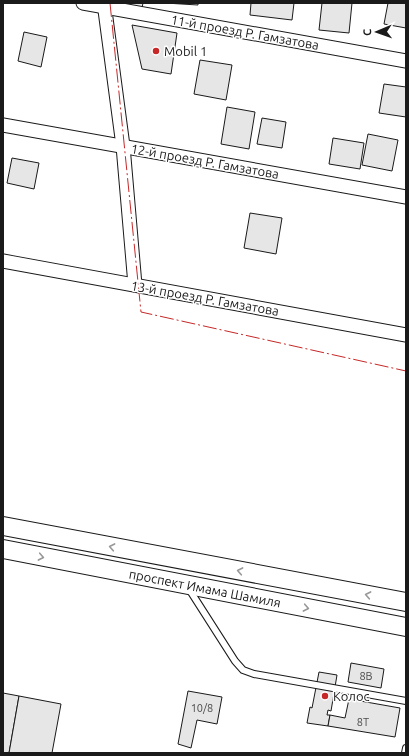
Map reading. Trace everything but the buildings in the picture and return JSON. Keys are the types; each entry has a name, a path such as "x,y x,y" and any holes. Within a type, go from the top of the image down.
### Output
{"main road":[{"name":"проспект Имама Шамиля","path":"3,526 406,602"},
{"name":"проспект Имама Шамиля","path":"3,549 406,627"}],"street":[{"name":"11-й проезд Р. Гамзатова","path":"84,3 104,5 406,62"},
{"path":"104,5 123,146 135,285"},
{"name":"12-й проезд Р. Гамзатова","path":"3,125 406,197"},
{"name":"13-й проезд Р. Гамзатова","path":"3,261 406,334"}],"lane":[{"path":"186,585 235,661 243,670 254,674 406,701"},
{"path":"405,753 406,748"}],"power":[{"path":"110,3 141,312 406,371"}],"place":[{"name":"Mobil 1","path":"156,51"},
{"name":"Колос","path":"325,696"}]}
